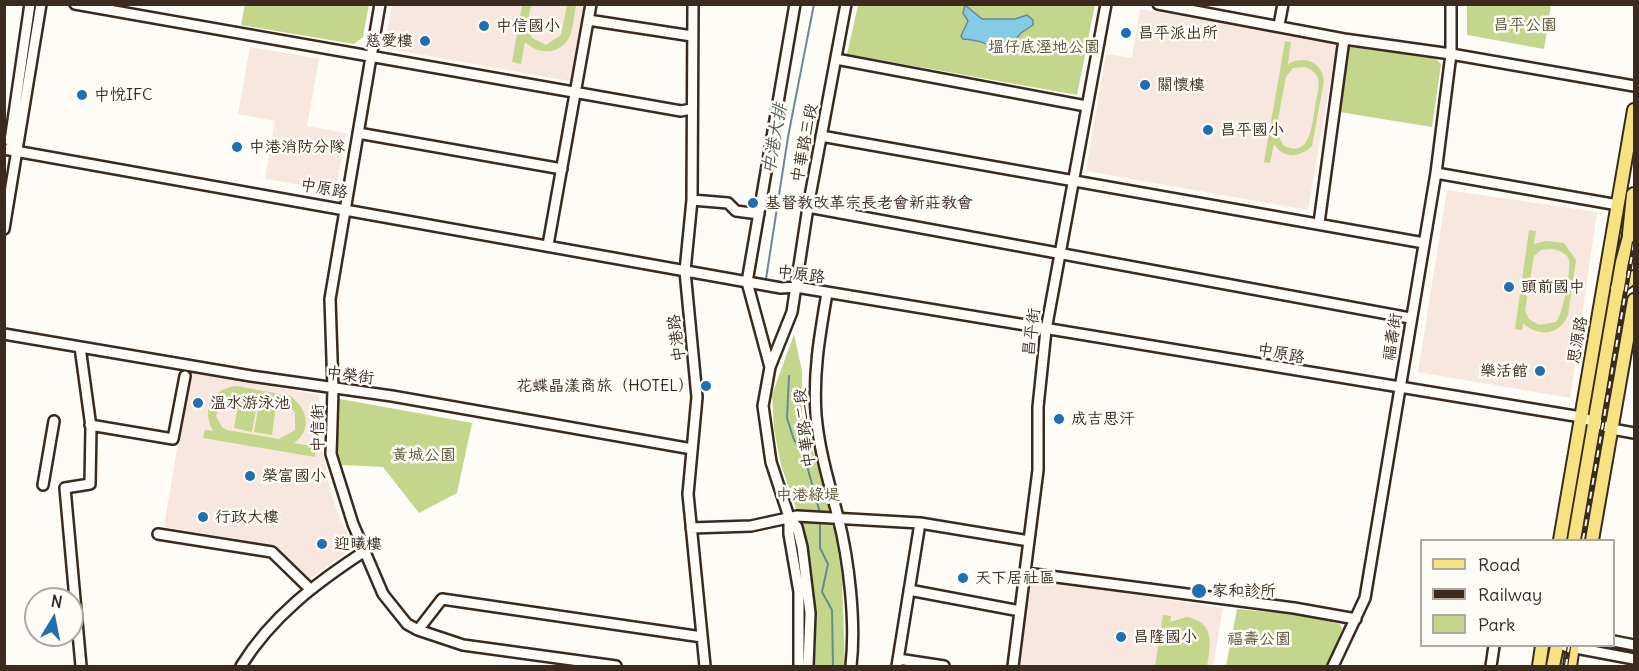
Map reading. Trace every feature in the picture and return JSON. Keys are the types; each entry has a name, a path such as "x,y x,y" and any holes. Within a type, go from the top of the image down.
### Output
{"highway":[{"path":"1630,234 1635,195"}],"main road":[{"name":"思源路","path":"1560,539 1635,110"},
{"name":"思源路","path":"1622,262 1624,214 1635,150"},
{"name":"思源路","path":"1574,539 1617,288 1635,216"},
{"path":"1617,288 1635,277"},
{"path":"1592,539 1635,300"},
{"path":"1539,666 1542,647"},
{"path":"1553,666 1557,647"},
{"path":"1570,647 1570,666"}],"street":[{"path":"17,151 10,141 30,4"},
{"path":"4,229 40,4"},
{"path":"75,4 681,111 691,109"},
{"name":"中信街","path":"380,4 330,299 333,389 331,454 342,491 382,594 407,624 463,645 616,666"},
{"path":"548,245 577,93 591,4"},
{"name":"中港路","path":"693,4 692,200 685,271 697,387 688,494 705,666"},
{"path":"770,367 749,283 795,4"},
{"name":"中華路三段","path":"796,287 807,207 846,4"},
{"name":"昌平街","path":"1013,666 1038,470 1038,407 1046,330 1106,4"},
{"path":"1158,4 1344,39 1451,54 1635,86"},
{"path":"1279,25 1283,4"},
{"name":"福壽街","path":"1333,666 1365,598 1436,172 1451,54 1451,4"},
{"path":"588,20 692,36"},
{"path":"1318,223 1344,39"},
{"path":"836,59 1086,106"},
{"path":"358,133 562,169"},
{"path":"821,136 1424,243"},
{"name":"中原路","path":"4,149 346,208 749,283 781,288 796,287 1400,389 1581,417 1612,429 1635,433"},
{"path":"1436,172 1618,205"},
{"path":"692,200 728,203 736,211 759,214"},
{"path":"807,207 1410,318"},
{"path":"796,287 792,312 770,367 763,406 768,452 797,526 799,537 810,613 808,666"},
{"name":"中華路二段","path":"827,293 814,361 815,386 824,466 847,568 851,666"},
{"name":"中榮街","path":"4,334 333,389 392,396 692,449"},
{"path":"80,347 90,425 90,484 65,488 81,666"},
{"path":"90,425 173,439 185,376"},
{"path":"43,485 54,421"},
{"path":"793,516 789,534 799,592 799,666"},
{"path":"691,528 751,526 793,516 920,523 1029,541"},
{"path":"920,523 897,663 944,666"},
{"path":"158,534 272,552 309,588"},
{"path":"241,666 254,644 309,588 365,551"},
{"path":"1026,573 1294,608 1356,619"},
{"path":"909,590 1020,610"},
{"path":"418,630 442,599 702,637"},
{"path":"1615,641 1635,645"},
{"path":"1491,666 1494,647"},
{"path":"1575,647 1635,659"}],"shaded area":[{"name":"中信國小","path":"392,5 584,5 570,81 384,48"},
{"name":"昌平國小","path":"1140,9 1337,43 1308,210 1086,171 1106,54 1132,58"},
{"path":"250,47 319,59 307,126 346,133 336,191 265,179 275,121 238,114"},
{"name":"頭前國中","path":"1447,190 1597,212 1570,398 1418,372"},
{"name":"榮富國小","path":"190,372 319,395 323,449 329,486 338,514 354,547 304,583 276,545 164,527"},
{"name":"昌隆國小","path":"1032,579 1223,608 1213,666 1019,666"}],"green space":[{"path":"245,4 369,5 363,37 354,44 241,25"},
{"path":"522,5 531,5 527,26 532,38 546,45 561,35 567,5 576,5 571,33 563,46 544,51 537,50 525,42 521,64 512,62"},
{"name":"塭仔底溼地公園","path":"858,5 1095,5 1077,95 847,54"},
{"name":"昌平公園","path":"1467,5 1551,5 1544,49 1467,35"},
{"path":"1285,41 1291,42 1288,64 1306,60 1316,65 1323,74 1324,81 1312,146 1302,153 1292,155 1282,152 1274,144 1270,163 1264,162","holes":["1304,67 1315,73 1318,82 1313,123 1304,144 1299,148 1292,148 1283,145 1276,130 1286,77 1293,68"]},
{"path":"1351,47 1436,59 1441,64 1432,127 1339,112 1347,49"},
{"path":"1529,230 1536,231 1534,244 1546,241 1564,243 1576,260 1568,315 1560,327 1548,332 1536,331 1523,323 1522,330 1515,329","holes":["1553,249 1565,254 1569,260 1564,302 1556,322 1539,325 1529,319 1525,310 1534,256 1541,250"]},
{"name":"中港綠堤","path":"794,334 802,371 802,415 829,503 837,543 842,579 845,666 814,666 816,641 808,543 781,465 774,429 772,395"},
{"path":"237,386 290,396 300,406 306,419 304,432 294,443 316,447 315,457 203,438 205,430 213,431 208,415 211,401 215,395","holes":["235,395 286,404 295,412 295,430 279,439 227,430 222,427 216,416 221,400"]},
{"name":"黃城公園","path":"335,398 472,423 457,493 419,513 383,467 342,465 334,446"},
{"path":"239,400 257,403 252,432 234,428"},
{"path":"259,403 276,406 272,435 254,432"},
{"name":"福壽公園","path":"1237,609 1300,615 1340,624 1342,629 1327,666 1226,666"},
{"path":"1163,615 1171,616 1170,622 1187,617 1196,620 1207,629 1210,650 1207,666 1155,666"}],"water":[{"path":"965,5 982,19 1015,19 1027,15 1033,20 1033,25 1021,33 1007,49 997,50 981,42 963,39 961,36 968,21 963,13"}],"waterway":[{"name":"中港大排","path":"766,279 788,137 814,4"},
{"name":"中港大排","path":"789,376 787,418 794,440 804,455 820,513"},
{"name":"中港大排","path":"820,519 820,548 828,564 822,592 832,610 833,666"}],"railway":[{"path":"1583,539 1634,243"},
{"path":"1566,666 1569,647"}],"place":[{"name":"中信國小","path":"484,26"},
{"name":"昌平派出所","path":"1126,33"},
{"name":"慈愛樓","path":"425,41"},
{"name":"關懷樓","path":"1145,85"},
{"name":"中悅IFC","path":"82,95"},
{"name":"昌平國小","path":"1208,130"},
{"name":"中港消防分隊","path":"237,147"},
{"name":"基督教改革宗長老會新莊教會","path":"753,203"},
{"name":"頭前國中","path":"1509,287"},
{"name":"樂活館","path":"1540,371"},
{"name":"花蝶晶漾商旅（HOTEL）","path":"706,386"},
{"name":"溫水游泳池","path":"198,403"},
{"name":"成吉思汗","path":"1059,419"},
{"name":"榮富國小","path":"250,476"},
{"name":"行政大樓","path":"203,517"},
{"name":"迎曦樓","path":"322,544"},
{"name":"天下居社區","path":"963,578"},
{"name":"家和診所","path":"1199,591"},
{"name":"昌隆國小","path":"1121,637"}]}
